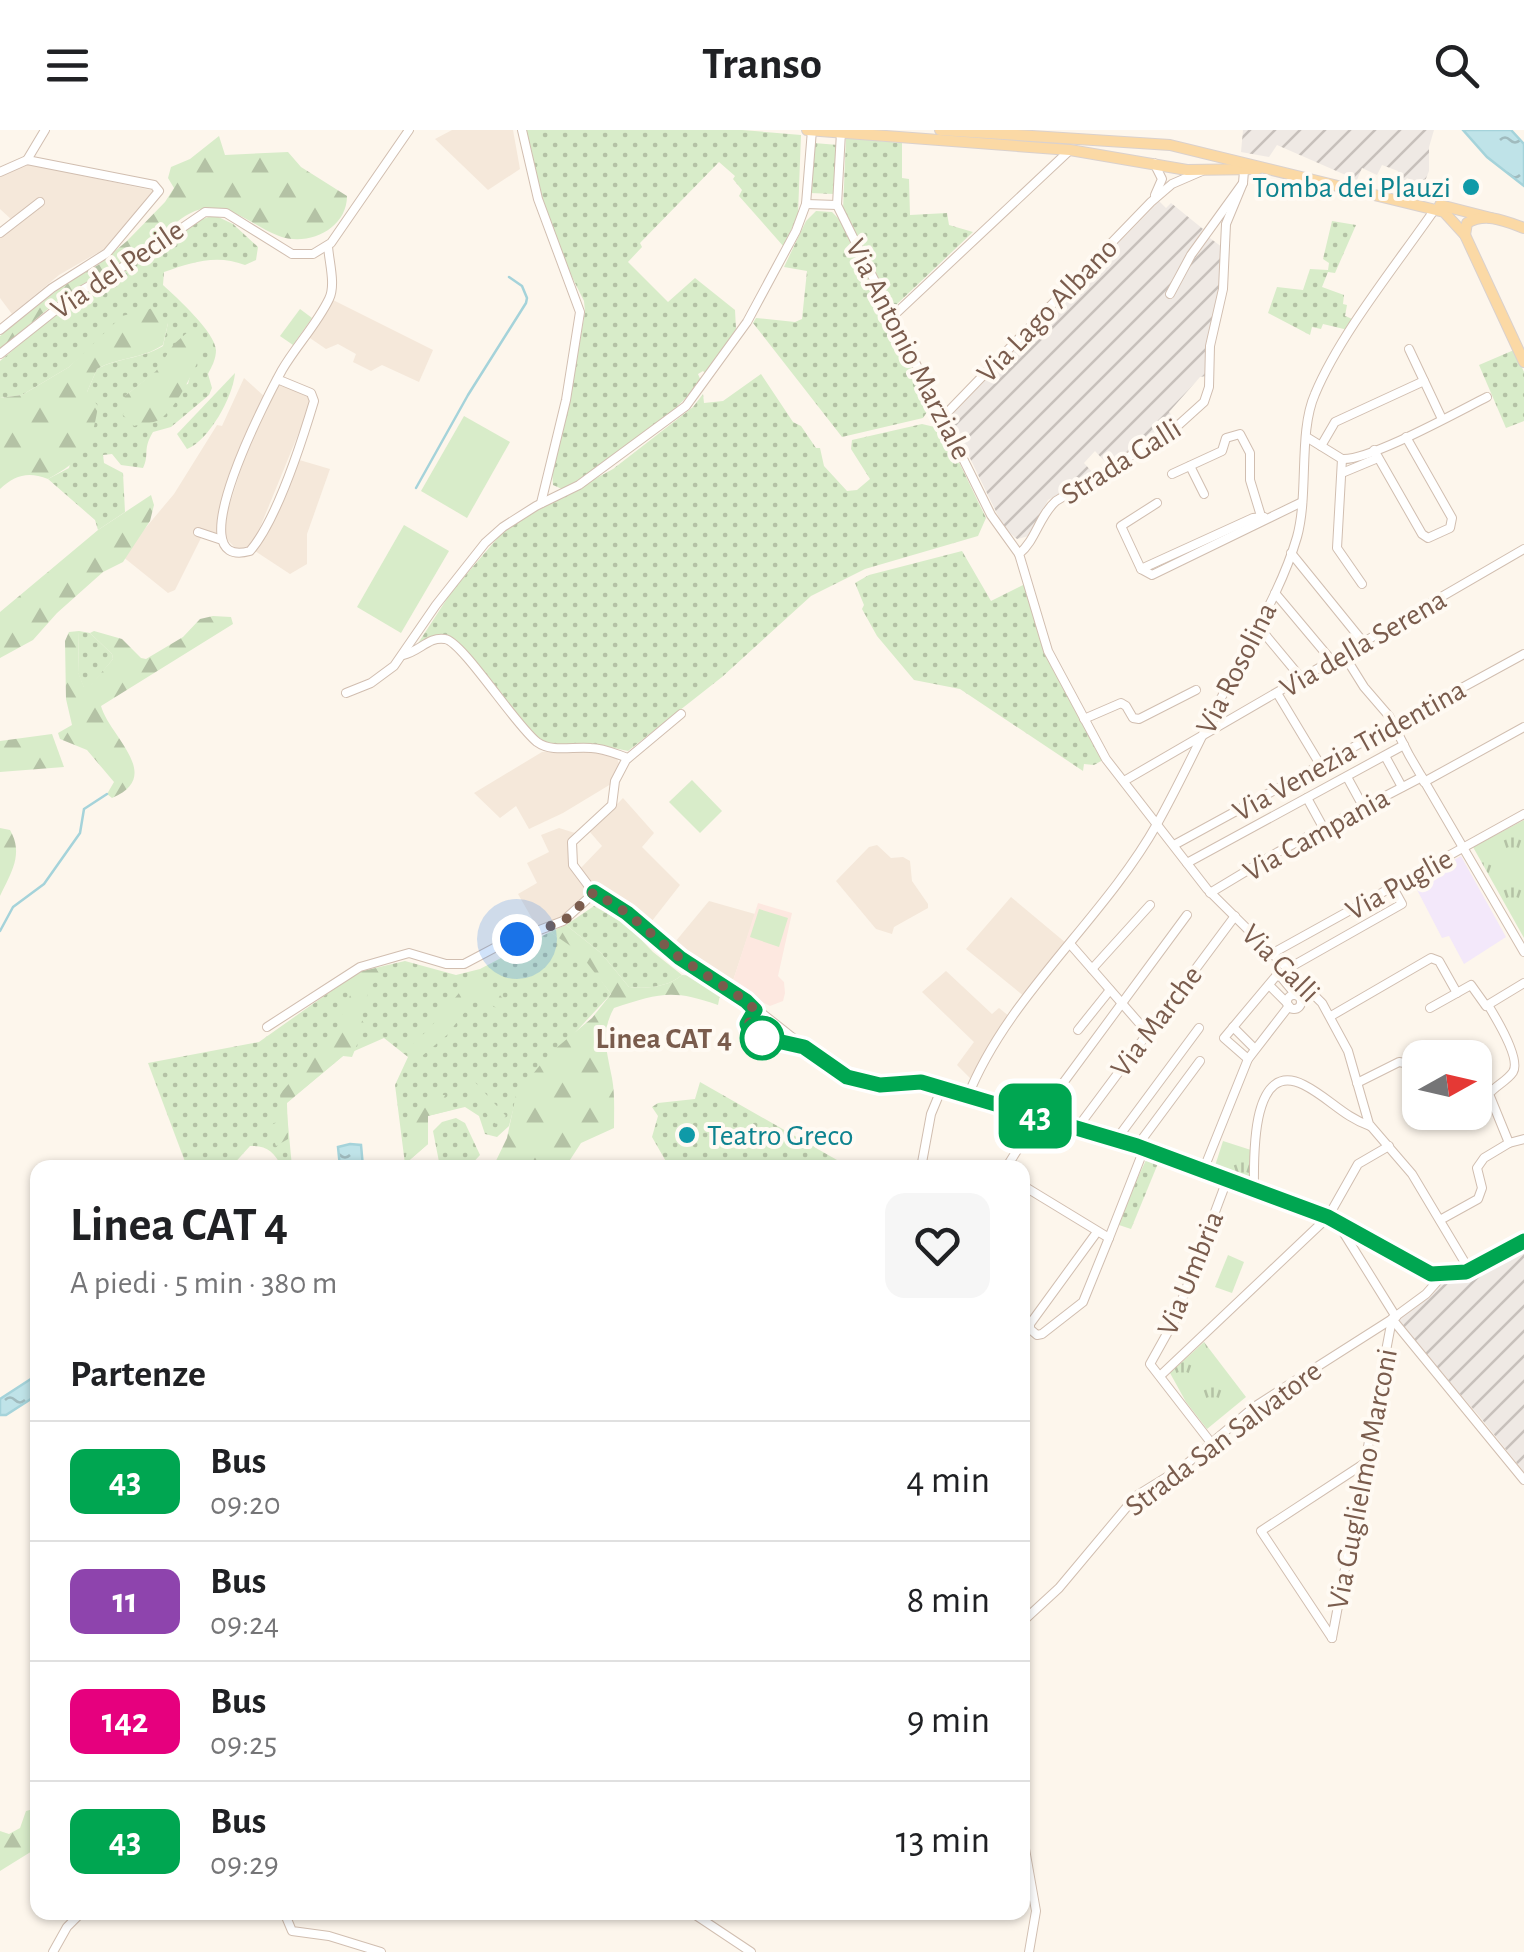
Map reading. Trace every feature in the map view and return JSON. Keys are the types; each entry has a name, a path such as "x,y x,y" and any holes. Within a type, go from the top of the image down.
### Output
{"main road":[{"path":"809,130 1070,150 1243,177 1270,168"},
{"path":"940,130 1157,144 1524,228"},
{"path":"1154,164 1151,153 1157,144"},
{"path":"1205,170 1211,162 1206,154"},
{"path":"1414,202 1450,216 1465,235 1524,362"},
{"path":"1465,235 1468,222 1491,218"}],"street":[{"path":"0,172 27,160 46,130"},
{"path":"222,540 221,522 228,491 277,379 330,296 328,246 409,130"},
{"path":"522,130 540,206 580,312 566,400 541,503"},
{"path":"346,693 380,678 403,655 436,605 486,543 509,522 579,485 686,406 747,322 794,235 806,204 809,130"},
{"name":"Via Antonio Marziale","path":"841,132 837,205 1002,534 1019,554"},
{"path":"892,317 1070,150"},
{"name":"Via del Pecile","path":"0,330 49,290 107,253 157,196 158,189 152,185 27,160"},
{"path":"1151,202 1162,180 1154,164"},
{"name":"Via Lago Albano","path":"942,418 1151,202 1172,184 1205,170"},
{"path":"1170,294 1243,177"},
{"name":"Strada Galli","path":"1019,554 1028,547 1041,518 1056,501 1176,428 1206,399 1210,348 1223,289 1226,224 1243,177"},
{"path":"0,234 40,202"},
{"path":"806,204 837,205"},
{"name":"Via Rosolina","path":"967,1098 993,1048 1111,896 1158,822 1275,593 1291,554 1302,502 1310,408 1316,390 1338,351 1435,209"},
{"name":"Via del Pecile","path":"0,354 73,296 140,257 205,212 226,213 295,255 313,254 328,246"},
{"path":"0,216 9,226"},
{"path":"1409,349 1442,419"},
{"path":"198,532 222,540 236,552 253,548 311,410 312,394 277,379"},
{"path":"1321,446 1336,422 1424,381"},
{"path":"1347,473 1406,437 1487,398"},
{"path":"1172,474 1222,451 1227,437 1242,436 1250,456 1250,483 1265,517"},
{"path":"1376,454 1424,536 1433,538 1449,529 1452,517 1406,437"},
{"path":"1308,438 1344,460 1376,454"},
{"path":"1344,460 1347,473 1337,548 1362,584"},
{"path":"1190,466 1204,494"},
{"path":"1157,503 1121,526 1141,569 1148,574 1158,574 1265,517 1302,502"},
{"name":"Via della Serena","path":"1124,781 1524,549"},
{"path":"1019,554 1040,631 1084,719 1106,759 1158,822"},
{"path":"1291,554 1364,643"},
{"path":"1275,593 1332,661"},
{"path":"1258,626 1302,679"},
{"path":"403,655 436,639 454,642 492,692 540,744 594,748 628,758"},
{"path":"1344,654 1364,687 1396,726 1524,952"},
{"name":"Via Venezia Tridentina","path":"1174,845 1524,654"},
{"path":"1084,719 1121,704 1133,718 1140,719 1196,690"},
{"path":"1277,693 1321,766"},
{"path":"681,714 628,758 615,781 612,805 570,846 575,870 594,892 627,913 680,958 738,995 847,1077 880,1085 914,1082 1078,1127 1328,1217 1421,1270 1442,1276 1470,1271 1524,1241"},
{"name":"Via Campania","path":"1210,893 1278,852 1524,727"},
{"path":"1188,863 1404,746"},
{"path":"1385,756 1402,788"},
{"path":"1347,777 1364,808"},
{"path":"1308,798 1324,829"},
{"name":"Via Puglie","path":"1274,953 1524,814"},
{"name":"Via Galli","path":"1158,822 1210,893 1312,990 1348,1052 1370,1126 1412,1174 1470,1271"},
{"path":"1289,968 1402,904 1392,886"},
{"path":"267,1027 360,966 410,953 450,964 467,964 498,946 564,921 594,892"},
{"path":"1092,969 1150,905"},
{"path":"1011,1160 1038,1117 1186,915"},
{"name":"Via Marche","path":"1078,1127 1234,916"},
{"path":"1071,945 1147,1032"},
{"path":"1330,1016 1432,958 1440,962 1458,992"},
{"path":"1248,1060 1224,1038 1269,984 1279,976 1298,996 1298,1008 1288,1004 1269,984"},
{"path":"1487,1006 1524,983"},
{"path":"1430,1008 1472,985 1503,1031 1515,1064 1512,1073 1489,1094 1509,1143"},
{"path":"1078,1030 1110,990"},
{"path":"1298,996 1312,990"},
{"path":"1203,1171 1248,1060 1288,1004"},
{"path":"755,1010 747,1022 748,1030 804,1047"},
{"path":"776,1040 780,1027"},
{"path":"1233,1027 1254,1049"},
{"path":"1116,1140 1199,1028"},
{"path":"1097,1232 1030,1324 1037,1335 1084,1302 1140,1148 1200,1062"},
{"path":"1358,1083 1402,1062"},
{"path":"1254,1191 1257,1116 1272,1090 1282,1082 1302,1084 1336,1109 1370,1126"},
{"path":"923,1160 931,1114 941,1090"},
{"path":"1440,1220 1477,1200 1482,1188 1477,1168 1484,1158 1524,1138"},
{"path":"1212,1444 1160,1376 1328,1217 1358,1164 1388,1146"},
{"name":"Via Umbria","path":"1160,1376 1150,1364 1174,1320 1227,1180"},
{"path":"1030,1190 1108,1238"},
{"path":"1338,1223 1394,1318 1524,1480"},
{"name":"Strada San Salvatore","path":"1030,1615 1059,1588 1132,1500 1182,1468 1254,1408 1394,1318 1426,1294 1442,1276"},
{"name":"Via Guglielmo Marconi","path":"1364,1464 1260,1531 1332,1638 1394,1318"},
{"path":"1028,1952 1036,1911 1030,1877"},
{"path":"53,1952 74,1920"},
{"path":"287,1920 292,1931 329,1936 381,1952"},
{"path":"703,1920 751,1952"}],"shaded area":[{"path":"452,130 513,130 520,169 488,190 435,139"},
{"path":"1243,130 1434,130 1429,171 1419,196 1407,195 1411,180 1407,178 1399,191 1392,190 1398,171 1382,165 1377,175 1362,168 1357,180 1277,145 1269,157 1241,152"},
{"path":"24,163 155,191 111,245 59,275 12,314 0,298 0,238 41,205 37,199 11,219 0,209 0,177"},
{"path":"1159,201 1166,208 1171,203 1203,229 1171,286 1186,271 1207,236 1222,247 1221,295 1206,376 1200,377 1169,412 1177,422 1107,464 1095,451 1084,463 1093,473 1048,500 1029,536 1017,539 1004,528 950,417"},
{"path":"333,300 433,350 419,382 382,365 371,371 353,362 356,354 338,344 326,349 307,336"},
{"path":"244,378 265,397 225,491 217,534 198,528 196,533 202,536 175,590 168,593 122,556 174,494 217,425 222,426"},
{"path":"278,385 311,396 311,403 252,547 237,550 224,536 225,519 249,444"},
{"path":"296,459 330,469 307,534 307,564 290,574 255,551"},
{"path":"589,750 616,756 620,766 611,784 529,829 516,806 500,818 474,793 542,752"},
{"path":"623,798 654,833 642,847 680,885 648,926 591,888 578,871 602,846 590,832"},
{"path":"559,828 575,833 569,847 588,896 569,915 538,929 518,894 537,883 527,863 549,852 541,835"},
{"path":"877,845 891,858 910,861 912,881 928,904 928,908 894,927 892,934 876,929 836,881 869,847"},
{"path":"1461,856 1506,937 1464,964 1449,936 1442,938 1413,882"},
{"path":"1011,897 1066,943 1025,997 966,949"},
{"path":"709,901 755,914 731,987 671,947"},
{"path":"758,903 792,913 778,976 784,982 785,993 783,1001 770,1006 731,987"},
{"path":"946,971 992,1014 999,1008 1010,1017 970,1078 957,1065 974,1042 922,992"},
{"path":"1524,1245 1524,1472 1398,1323 1399,1317 1441,1283 1466,1279"}],"green space":[{"path":"526,130 742,130 801,135 798,214 784,247 739,196 742,190 733,179 735,176 719,162 640,243 642,247 628,262 668,302 695,278 735,310 736,329 706,374 698,374 701,381 674,409 616,457 562,489 553,485 552,471 568,409 584,301 566,265 532,169"},
{"path":"219,136 225,155 288,152 301,167 347,196 340,218 313,237 290,239 228,211 200,209 181,219 132,259 68,294 0,350 0,336 65,284 98,265 165,202 174,188 168,178 171,167 190,159"},
{"path":"846,138 902,143 902,178 909,179 910,215 947,213 949,225 973,232 896,305 890,301 843,209"},
{"path":"814,143 838,145 834,194 810,193"},
{"path":"816,211 832,212 839,219 931,406 923,418 842,437 753,323 756,318 795,322 802,319 807,271 784,267 806,221"},
{"path":"214,215 233,224 258,247 256,260 245,265 204,261 164,272 163,285 214,343 215,356 208,374 212,388 209,395 171,427 153,432 143,468 121,465 112,454 103,455 104,463 123,473 125,512 98,530 95,520 48,479 69,468 87,392 97,369 163,346 168,323 92,347 69,367 22,395 0,398 0,361 57,313 200,220","holes":["201,353 193,364 188,384 125,396 157,371"]},
{"path":"1332,221 1356,225 1335,273 1328,272 1322,287 1344,295 1345,316 1355,320 1348,330 1323,324 1321,329 1312,327 1310,335 1268,313 1277,287 1303,290 1310,269 1328,270 1329,263 1323,259"},
{"path":"153,308 168,323 163,345 97,369 87,392 98,406 96,420 89,442 78,458 48,479 22,476 0,489 0,398 22,395 69,367 122,316"},
{"path":"300,309 312,318 293,345 280,336"},
{"path":"189,331 201,333 207,343 180,395 159,420 134,426 123,415 125,396 156,371 174,344"},
{"path":"1514,350 1524,372 1524,421 1506,428 1479,365"},
{"path":"235,373 218,417 204,437 187,449 177,434"},
{"path":"761,374 793,422 820,448 824,466 847,491 857,490 870,479 851,449 852,440 922,424 943,429 986,518 978,536 865,569 811,596 722,677 628,751 595,744 549,745 495,691 455,639 444,636 415,648 452,591 507,527 613,469 693,407 703,394 704,403 723,401"},
{"path":"464,416 510,442 467,518 421,491"},
{"path":"151,495 154,505 150,521 123,562 103,572 33,640 0,658 0,612 98,530"},
{"path":"404,525 449,551 401,633 357,607"},
{"path":"962,551 991,601 1025,584 1039,634 1103,760 1094,765 1084,764 1083,771 960,689 914,680 877,636 862,609 855,583 869,575"},
{"path":"231,617 233,624 101,706 134,767 134,779 127,789 112,798 107,794 114,782 87,750 60,739 58,733 72,725 66,699 65,641 69,632 79,631 78,672 84,687 89,687 113,659 90,633 122,639 146,659 183,637 200,619"},
{"path":"79,631 90,633 113,659 90,687 84,688 78,673"},
{"path":"52,734 64,767 0,772 0,741"},
{"path":"692,780 722,811 700,833 669,802"},
{"path":"1524,820 1524,938 1473,847"},
{"path":"0,828 10,830 16,855 0,896"},
{"path":"594,906 627,925 682,975 657,986 629,987 601,953 566,925"},
{"path":"759,909 788,918 779,947 750,937"},
{"path":"566,925 601,953 629,987 657,986 682,975 698,976 720,995 718,1005 666,995 614,1008 606,1042 614,1090 614,1128 581,1143 570,1160 496,1160 507,1138 516,1095 549,1054 592,1018 611,994 578,951 550,932"},
{"path":"550,932 580,951 611,994 517,1095 509,1126 497,1137 485,1134 479,1116 465,1107 428,1116 428,1144 404,1160 395,1085 408,1057 384,1038 343,1056 286,1103 291,1160 277,1160 265,1148 250,1146 237,1160 184,1160 148,1063 259,1042 358,972 405,961 456,975 480,969"},
{"path":"376,968 382,978 371,985 360,1017 365,1025 352,1057 343,1056 287,1103 288,1139 276,1146 269,1126 282,1120 280,1094 337,1028 353,988 347,980 358,972"},
{"path":"474,975 488,981 510,1007 500,1010 477,996 447,1035 410,1066 409,1047"},
{"path":"474,1081 506,1116 496,1124 467,1092"},
{"path":"700,1082 837,1160 665,1160 652,1137 658,1116 652,1107 695,1099"},
{"path":"434,1095 445,1095 451,1110 428,1116 428,1144 406,1160 412,1114 428,1106"},
{"path":"456,1118 465,1123 480,1155 475,1160 439,1160 433,1131 442,1122"},
{"path":"1223,1141 1251,1150 1251,1182 1214,1169"},
{"path":"1146,1160 1159,1161 1131,1229 1116,1224"},
{"path":"1228,1255 1244,1262 1232,1293 1215,1287"},
{"path":"1204,1342 1246,1397 1207,1429 1170,1373"},
{"path":"30,1810 30,1852 0,1871 0,1831 9,1834 20,1828"}],"water":[{"path":"1463,130 1511,130 1524,144 1524,186 1487,157"},
{"path":"361,1145 362,1160 339,1160 338,1147"},
{"path":"30,1380 30,1400 6,1415 0,1415 0,1399"}],"waterway":[{"path":"416,488 526,303 522,286 509,277"},
{"path":"0,931 13,907 44,884 80,833 84,809 107,794"}],"bus line":[{"name":"43","path":"594,892 627,913 680,958 746,1001 755,1010 747,1028 756,1036 804,1047 847,1077 880,1085 921,1082 1137,1146 1328,1217 1431,1274 1442,1276 1478,1268 1524,1241"}],"place":[{"name":"Tomba dei Plauzi","path":"1471,187"},
{"name":"Linea CAT 4","path":"762,1038"},
{"name":"Teatro Greco","path":"687,1135"}],"route":[{"path":"517,939 564,921 594,892 627,913 680,958 746,1001 755,1010 747,1028 762,1038"}]}
